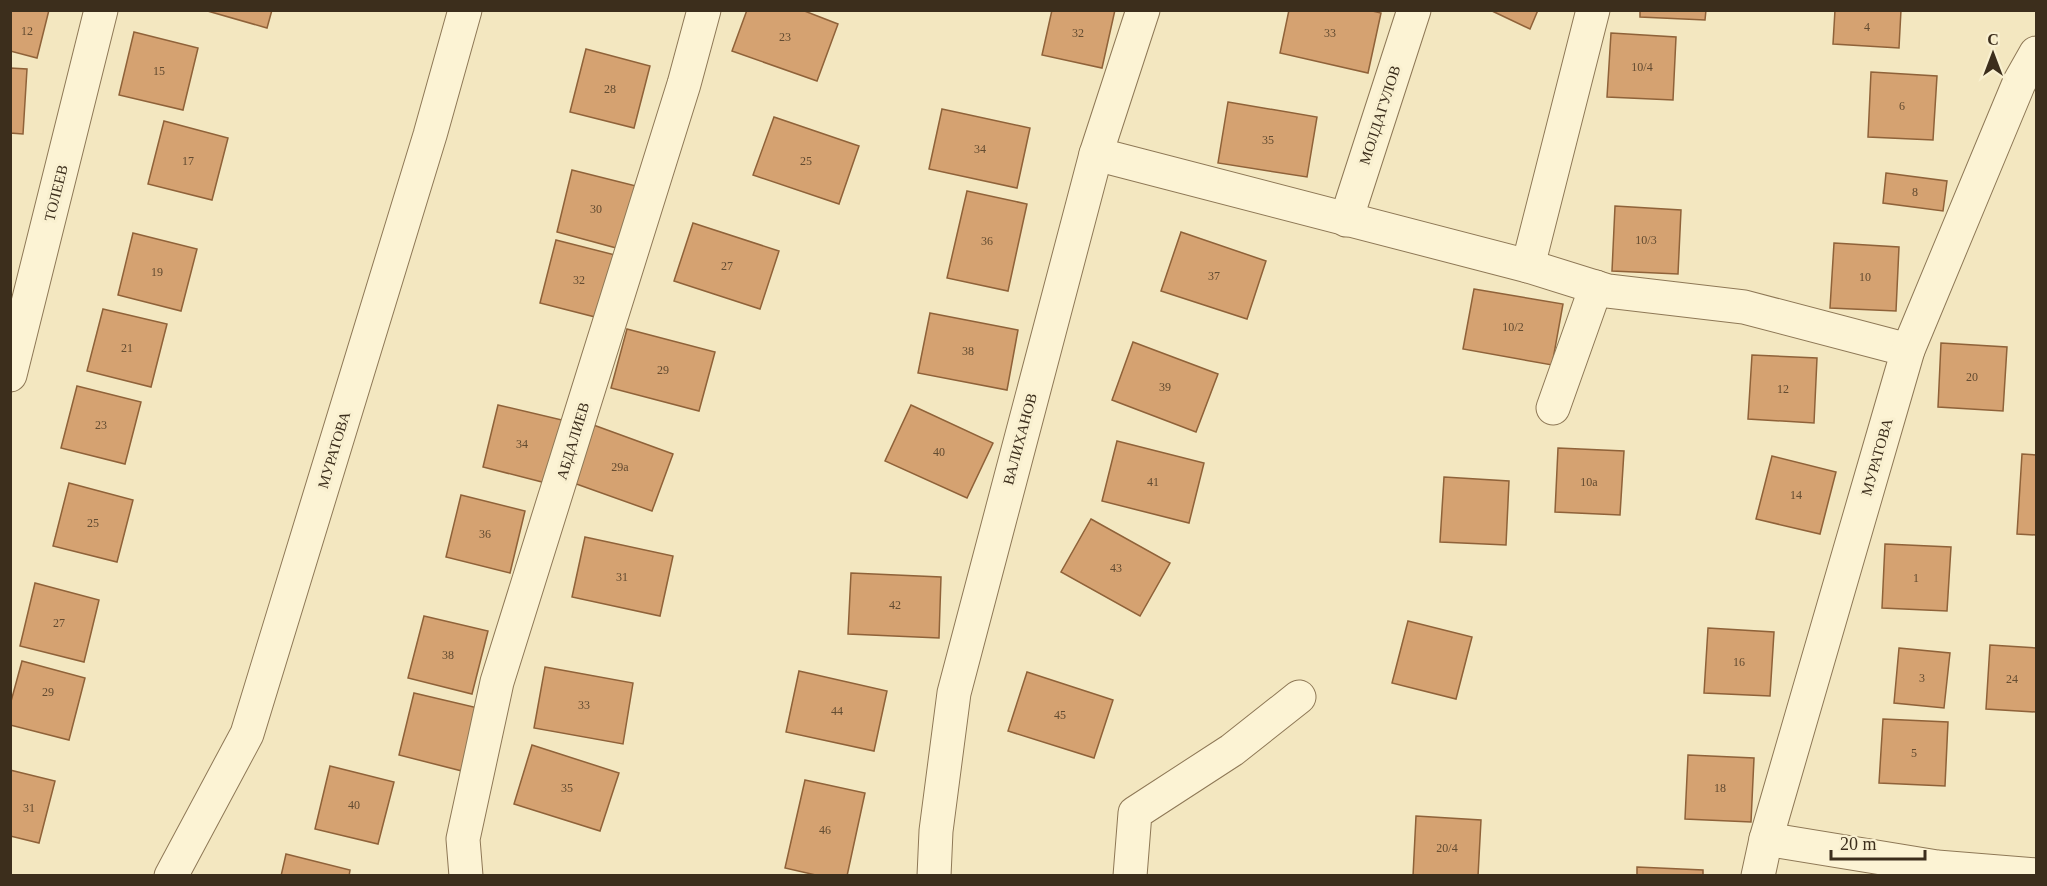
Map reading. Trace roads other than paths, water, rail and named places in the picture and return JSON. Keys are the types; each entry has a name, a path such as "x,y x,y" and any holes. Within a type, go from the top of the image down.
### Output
{"street":[{"name":"ТОЛЕЕВ","path":"10,375 101,10"},
{"name":"МУРАТОВА","path":"171,876 247,734 430,135 465,10"},
{"name":"АБДАЛИЕВ","path":"466,876 463,838 497,682 684,84 704,10"},
{"name":"ВАЛИХАНОВ","path":"934,876 936,831 954,693 1096,154 1143,10"},
{"name":"МОЛДАГУЛОВ","path":"1346,220 1414,10"},
{"path":"1528,266 1593,10"},
{"name":"МУРАТОВА","path":"1758,876 1766,838 1908,350 2019,83 2037,53"},
{"path":"1096,154 1528,266 1596,287 1744,307 1908,350"},
{"path":"1553,408 1596,287"},
{"path":"1130,876 1135,813 1232,750 1299,697"},
{"path":"1766,838 1937,867 2037,875"}]}
